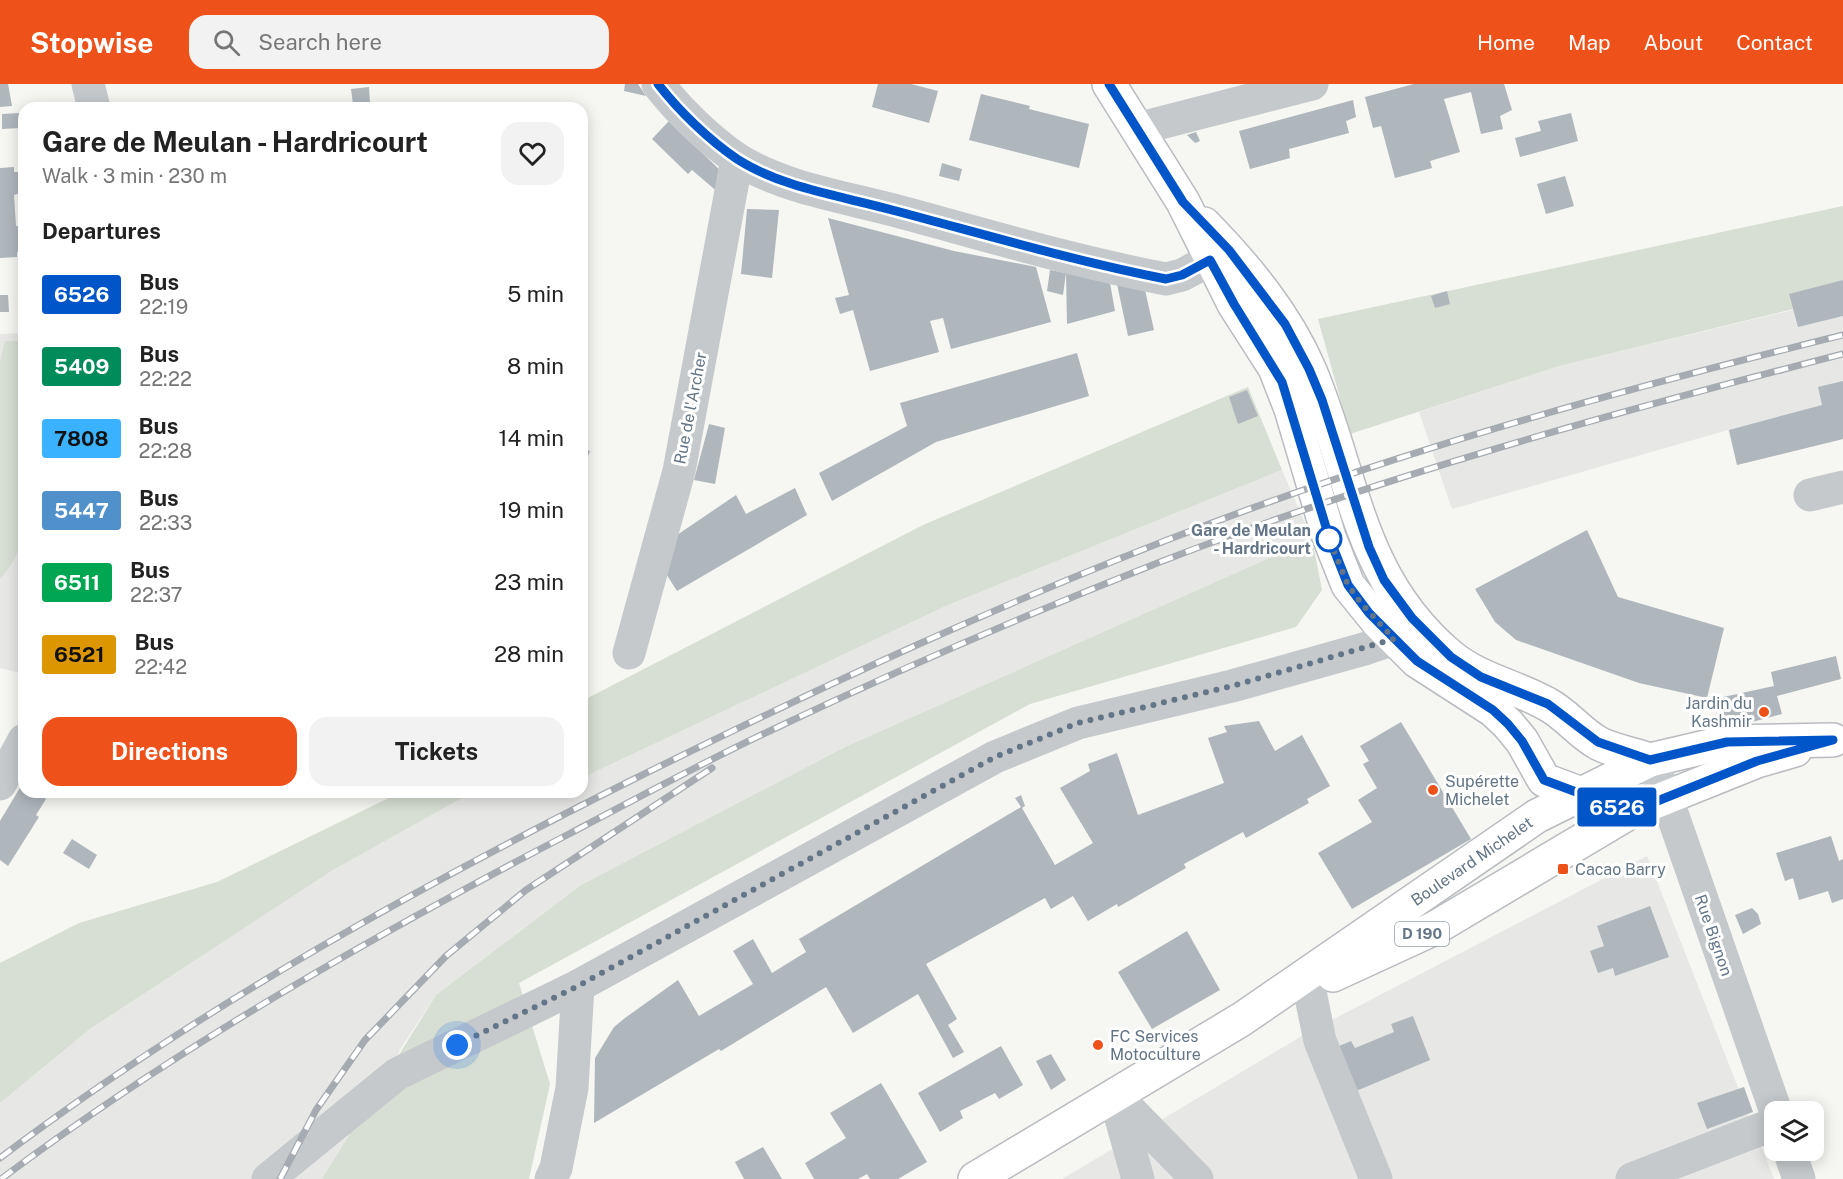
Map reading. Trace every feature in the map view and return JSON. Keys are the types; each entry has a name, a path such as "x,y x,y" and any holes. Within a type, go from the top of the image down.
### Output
{"main road":[{"path":"1109,84 1183,202 1220,255 1234,304 1282,382 1329,537 1348,585 1361,603 1407,634 1466,668 1548,704 1598,742 1650,760"},
{"path":"1407,634 1417,661 1493,710 1522,741 1544,780 1537,816"},
{"name":"D 190","path":"1650,760 1727,742 1838,739"},
{"name":"D 190","path":"1630,812 1757,761 1838,739"},
{"path":"1593,834 1591,793 1598,742"},
{"name":"Boulevard Michelet","path":"975,1179 1242,1019 1537,816 1591,793 1650,760"},
{"path":"1544,780 1591,793 1630,812"},
{"name":"Boulevard Michelet","path":"1242,1019 1435,927 1630,812"}],"street":[{"path":"88,84 92,102"},
{"path":"658,84 686,115 737,159 762,172 806,187 1071,257 1155,276 1173,278 1220,255"},
{"path":"1137,129 1312,84"},
{"name":"Rue de l'Archer","path":"629,653 679,471 737,159"},
{"path":"1810,495 1843,487"},
{"path":"268,1179 397,1074 578,986 995,757 1078,723 1232,686 1407,634"},
{"path":"0,784 18,751"},
{"name":"Rue Bignon","path":"1650,760 1666,796 1772,1101"},
{"path":"551,1179 556,1168 572,1088 578,986"},
{"path":"1309,987 1320,1041 1376,1179"},
{"path":"1115,1095 1138,1179"},
{"path":"1115,1095 1197,1179"},
{"path":"1632,1179 1764,1128"},
{"path":"1793,1161 1799,1179"}],"shaded area":[{"path":"1843,206 1843,280 1789,295 1793,309 1559,366 1350,434 1318,319"},
{"path":"1843,280 1843,439 1737,465 1728,430 1452,509 1419,412 1559,366 1793,310 1789,294"},
{"path":"18,333 18,672 0,668 0,334"},
{"path":"5,341 18,341 18,550 9,568 0,579 0,362"},
{"path":"1248,387 1282,470 948,605 588,775 588,698 923,525"},
{"path":"1282,470 1312,539 845,747 581,885 436,995 399,1051 397,1074 327,1179 0,1179 0,1103 90,1029 333,870 462,798 588,798 588,775 948,605"},
{"path":"1312,539 1322,590 1296,627 1030,704 519,983 550,1084 529,1179 322,1179 436,995 581,885 845,747"},
{"path":"389,798 462,798 333,870 90,1029 0,1103 0,963 79,923 217,882"},
{"path":"1647,856 1764,1154 1764,1161 1767,1161 1774,1179 1062,1179 1305,1034"}],"building":[{"path":"0,84 8,84 12,106 0,107"},
{"path":"625,84 638,84 646,96 624,91"},
{"path":"878,84 911,84 938,91 929,123 872,107"},
{"path":"1414,84 1504,84 1512,110 1500,116 1503,129 1481,134 1471,92 1444,99 1460,152 1430,161 1432,168 1395,178 1381,126 1373,128 1365,97"},
{"path":"369,87 370,102 353,102 351,89"},
{"path":"981,94 1089,124 1079,168 969,140"},
{"path":"1353,100 1356,117 1346,121 1349,133 1289,149 1290,158 1250,169 1239,131"},
{"path":"18,113 18,128 2,129 2,114"},
{"path":"1571,113 1578,141 1520,157 1515,138 1541,131 1538,121"},
{"path":"669,121 723,173 720,194 692,170 688,174 652,139"},
{"path":"1196,132 1200,141 1195,143 1187,135"},
{"path":"942,163 962,169 959,181 939,176"},
{"path":"14,167 14,172 18,172 18,194 14,195 16,226 18,226 17,257 0,258 0,168"},
{"path":"1565,176 1574,206 1546,214 1537,184"},
{"path":"747,209 779,210 772,278 741,274"},
{"path":"828,218 954,251 1036,267 1051,322 951,349 943,318 930,321 939,352 870,371 853,310 840,314 835,298 849,295"},
{"path":"1050,270 1066,273 1063,295 1047,291"},
{"path":"1066,273 1110,283 1115,311 1067,324"},
{"path":"1843,280 1843,316 1798,327 1789,294"},
{"path":"1117,284 1145,290 1154,330 1128,336"},
{"path":"1447,291 1450,304 1435,308 1431,296"},
{"path":"0,295 8,295 9,312 0,312"},
{"path":"1077,353 1089,396 936,442 832,501 819,473 907,426 900,403"},
{"path":"1843,381 1843,439 1737,465 1729,430 1822,405 1818,387"},
{"path":"1247,390 1258,416 1238,424 1229,397"},
{"path":"709,424 725,428 715,484 694,480"},
{"path":"795,488 807,515 677,591 665,572 677,535 736,495 746,514"},
{"path":"1587,530 1618,597 1724,628 1707,698 1639,683 1516,640 1495,622 1475,589"},
{"path":"1836,656 1841,679 1777,696 1782,714 1741,725 1718,720 1714,699 1774,686 1771,672"},
{"path":"1259,721 1275,751 1302,735 1330,786 1307,799 1309,803 1246,838 1243,832 1184,864 1186,868 1118,907 1117,904 1088,921 1073,896 1051,909 1045,898 926,964 957,1019 948,1025 964,1052 953,1058 918,994 853,1033 826,987 721,1051 719,1049 594,1123 595,1058 614,1027 678,980 699,1016 753,984 733,951 753,939 772,973 806,952 799,939 1021,807 1015,798 1021,795 1025,806 1022,808 1055,865 1093,843 1060,788 1090,771 1088,764 1117,753 1138,815 1224,783 1208,738 1227,732 1224,726"},
{"path":"1401,722 1471,839 1352,909 1318,853 1372,822 1358,800 1377,788 1363,764 1369,761 1360,746"},
{"path":"18,791 18,798 46,799 36,815 39,817 8,866 0,860 0,821"},
{"path":"1831,836 1839,861 1843,859 1843,899 1832,903 1828,891 1799,900 1793,878 1785,881 1776,853"},
{"path":"72,839 97,855 89,869 63,853"},
{"path":"1650,906 1669,957 1615,976 1613,968 1598,973 1590,951 1604,946 1597,926"},
{"path":"1752,908 1758,914 1761,924 1743,934 1735,915"},
{"path":"1187,931 1220,990 1152,1029 1118,972"},
{"path":"1413,1016 1430,1060 1349,1094 1332,1049 1351,1041 1355,1048 1394,1032 1391,1024"},
{"path":"1001,1046 1023,1085 999,1099 995,1093 960,1111 963,1118 940,1132 918,1093"},
{"path":"1051,1054 1066,1080 1051,1090 1036,1061"},
{"path":"881,1083 927,1162 898,1179 870,1179 867,1174 858,1179 814,1179 805,1163 846,1138 830,1113"},
{"path":"1744,1087 1753,1112 1707,1129 1697,1103"},
{"path":"763,1147 782,1179 744,1179 735,1162"}],"railway":[{"path":"0,1158 150,1052 306,955 386,909 630,781 920,644 1142,550 1371,467 1527,419 1685,375 1843,335"},
{"path":"1,1179 68,1131 206,1039 348,954 697,767 871,684 1111,581 1328,502 1584,423 1843,354"},
{"path":"280,1179 316,1110 365,1040 446,956 526,890 712,768"}],"bus line":[{"name":"6526","path":"658,84 686,115 737,159 762,172 806,187 1071,257 1166,279 1182,275 1210,260 1282,382 1329,537 1348,585 1369,613 1417,661 1493,710 1508,724 1522,741 1544,780 1630,812 1757,761 1833,740 1774,739 1727,742 1650,760 1598,742 1548,704 1496,684 1466,668 1429,638 1402,607 1384,580 1356,510 1322,400 1309,369 1285,324 1254,279 1183,202 1109,84"}],"place":[{"name":"Gare de Meulan - Hardricourt","path":"1329,539"},
{"name":"Jardin du Kashmir","path":"1764,712"},
{"name":"Supérette Michelet","path":"1433,790"},
{"name":"Cacao Barry","path":"1563,869"},
{"name":"FC Services Motoculture","path":"1098,1045"}],"route":[{"path":"457,1045 578,986 995,757 1078,723 1232,686 1394,639 1348,585 1329,537 1329,539"}]}
